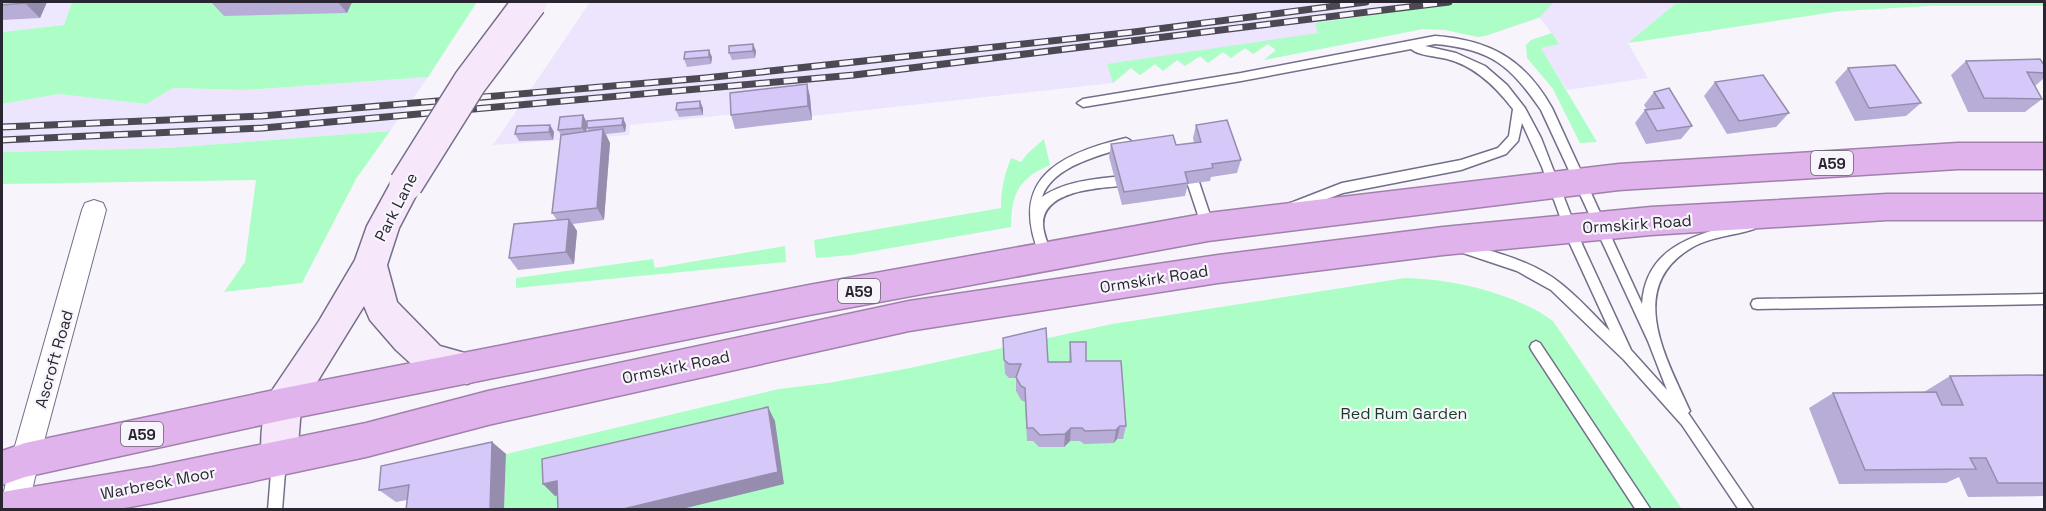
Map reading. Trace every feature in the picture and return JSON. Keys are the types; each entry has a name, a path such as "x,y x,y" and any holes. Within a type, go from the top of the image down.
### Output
{"highway":[{"name":"A59","path":"13,464 284,404 1046,256 1208,227 1619,177 1958,156 2044,156"},
{"name":"Ormskirk Road","path":"279,458 366,440 488,408 909,316 1218,269 1443,241 1586,227 1887,207 2044,207"},
{"name":"Warbreck Moor","path":"10,509 152,485 279,458"}],"street":[{"name":"Park Lane","path":"279,458 284,404 331,332 370,265 383,226 406,184 470,82 530,2"},
{"name":"Ascroft Road","path":"10,509 13,464 94,210"},
{"path":"370,265 382,309 408,339 430,359 467,368"}],"lane":[{"path":"1083,103 1435,40 1460,41 1483,47 1507,60 1530,83 1546,108 1628,356"},
{"path":"1402,46 1437,50 1472,62 1496,81 1519,109 1569,183 1586,227 1651,336 1687,421"},
{"path":"1254,222 1342,188 1461,165 1502,151 1514,138 1519,109"},
{"path":"1046,256 1034,203 1040,188 1051,176 1070,162 1093,152 1134,142"},
{"path":"1185,169 1208,227"},
{"path":"1037,223 1044,202 1056,194 1076,188 1144,178"},
{"path":"1651,336 1647,305 1652,283 1661,264 1685,245 1786,214"},
{"path":"1443,241 1509,262 1542,277 1555,286 1628,356 1687,421 1747,510"},
{"path":"1757,304 2044,299"},
{"path":"1536,347 1644,510"},
{"path":"275,510 279,458"}],"shaded area":[{"path":"2,2 72,2 64,25 2,32"},
{"path":"590,2 1692,2 1675,4 1628,43 1648,78 1567,90 1541,48 1559,43 1540,18 1485,36 1423,29 1264,60 1276,50 1268,44 1253,54 1245,48 1231,58 1223,52 1208,63 1200,56 1185,66 1177,60 1163,71 1155,64 1140,75 1131,68 1113,83 812,116 812,120 735,129 735,114 630,125 629,135 493,145"},
{"path":"428,77 390,131 167,148 2,152 2,104 59,94 145,104 173,88 247,90"}],"green space":[{"path":"72,2 477,2 428,77 247,90 173,88 146,104 59,94 2,104 2,32 64,25"},
{"path":"1465,2 1554,2 1540,17 1478,37 1445,30 1423,29 1264,60 1276,50 1268,44 1253,54 1245,48 1231,58 1223,52 1208,63 1200,56 1185,66 1177,60 1163,71 1155,64 1140,75 1131,68 1113,83 1107,64 1318,33 1315,23"},
{"path":"1692,2 2044,2 2044,6 1930,6 1841,11 1628,43 1675,4"},
{"path":"1552,33 1559,44 1541,48 1597,142 1580,143 1553,89 1527,58 1526,45 1531,40"},
{"path":"390,131 356,179 302,283 224,292 245,262 256,180 2,184 2,152 167,148"},
{"path":"1044,139 1050,165 1039,170 1019,188 1013,205 1011,227 851,255 816,258 814,240 1001,208 1003,183 1011,158 1021,162"},
{"path":"785,246 786,262 516,288 516,278 653,259 655,268"},
{"name":"Red Rum Garden","path":"1405,278 1443,281 1482,289 1538,311 1553,321 1682,509 504,510 506,454 779,389 828,383 910,368 1112,324"}],"building":[{"path":"2,2 25,2 25,3 2,5"},
{"path":"753,44 753,51 729,53 729,46"},
{"path":"709,50 709,57 684,59 685,52"},
{"path":"2040,59 2044,65 2044,73 2027,72 2042,99 1984,98 1966,61"},
{"path":"1895,65 1921,103 1869,108 1848,68"},
{"path":"1763,75 1789,113 1739,121 1715,82"},
{"path":"807,84 808,106 731,115 730,93"},
{"path":"1669,88 1692,126 1657,131 1645,110 1664,108 1654,92"},
{"path":"700,101 700,108 676,110 677,103"},
{"path":"583,115 582,128 558,130 560,117"},
{"path":"623,118 622,125 587,128 587,121"},
{"path":"1227,120 1241,160 1212,164 1213,168 1185,172 1188,183 1124,192 1111,144 1173,135 1176,145 1201,142 1196,125"},
{"path":"550,125 549,132 515,134 517,126"},
{"path":"603,129 597,208 552,213 561,135"},
{"path":"569,219 566,252 509,258 514,224"},
{"path":"1046,328 1048,362 1071,362 1070,342 1086,342 1086,361 1121,361 1126,426 1120,426 1116,430 1085,431 1082,428 1071,428 1065,434 1040,435 1033,428 1027,428 1025,388 1021,386 1016,377 1021,364 1009,364 1004,360 1003,338"},
{"path":"2044,375 2044,483 1998,483 1986,458 1970,458 1976,469 1865,470 1833,393 1936,392 1942,405 1963,405 1950,376"},
{"path":"768,407 778,472 619,510 558,510 557,481 543,484 542,459"},
{"path":"492,442 490,510 406,510 409,485 379,490 381,466"}],"railway":[{"path":"2,127 262,116 705,78 1134,32 1366,2"},
{"path":"2,140 263,128 854,75 1449,2"}]}
